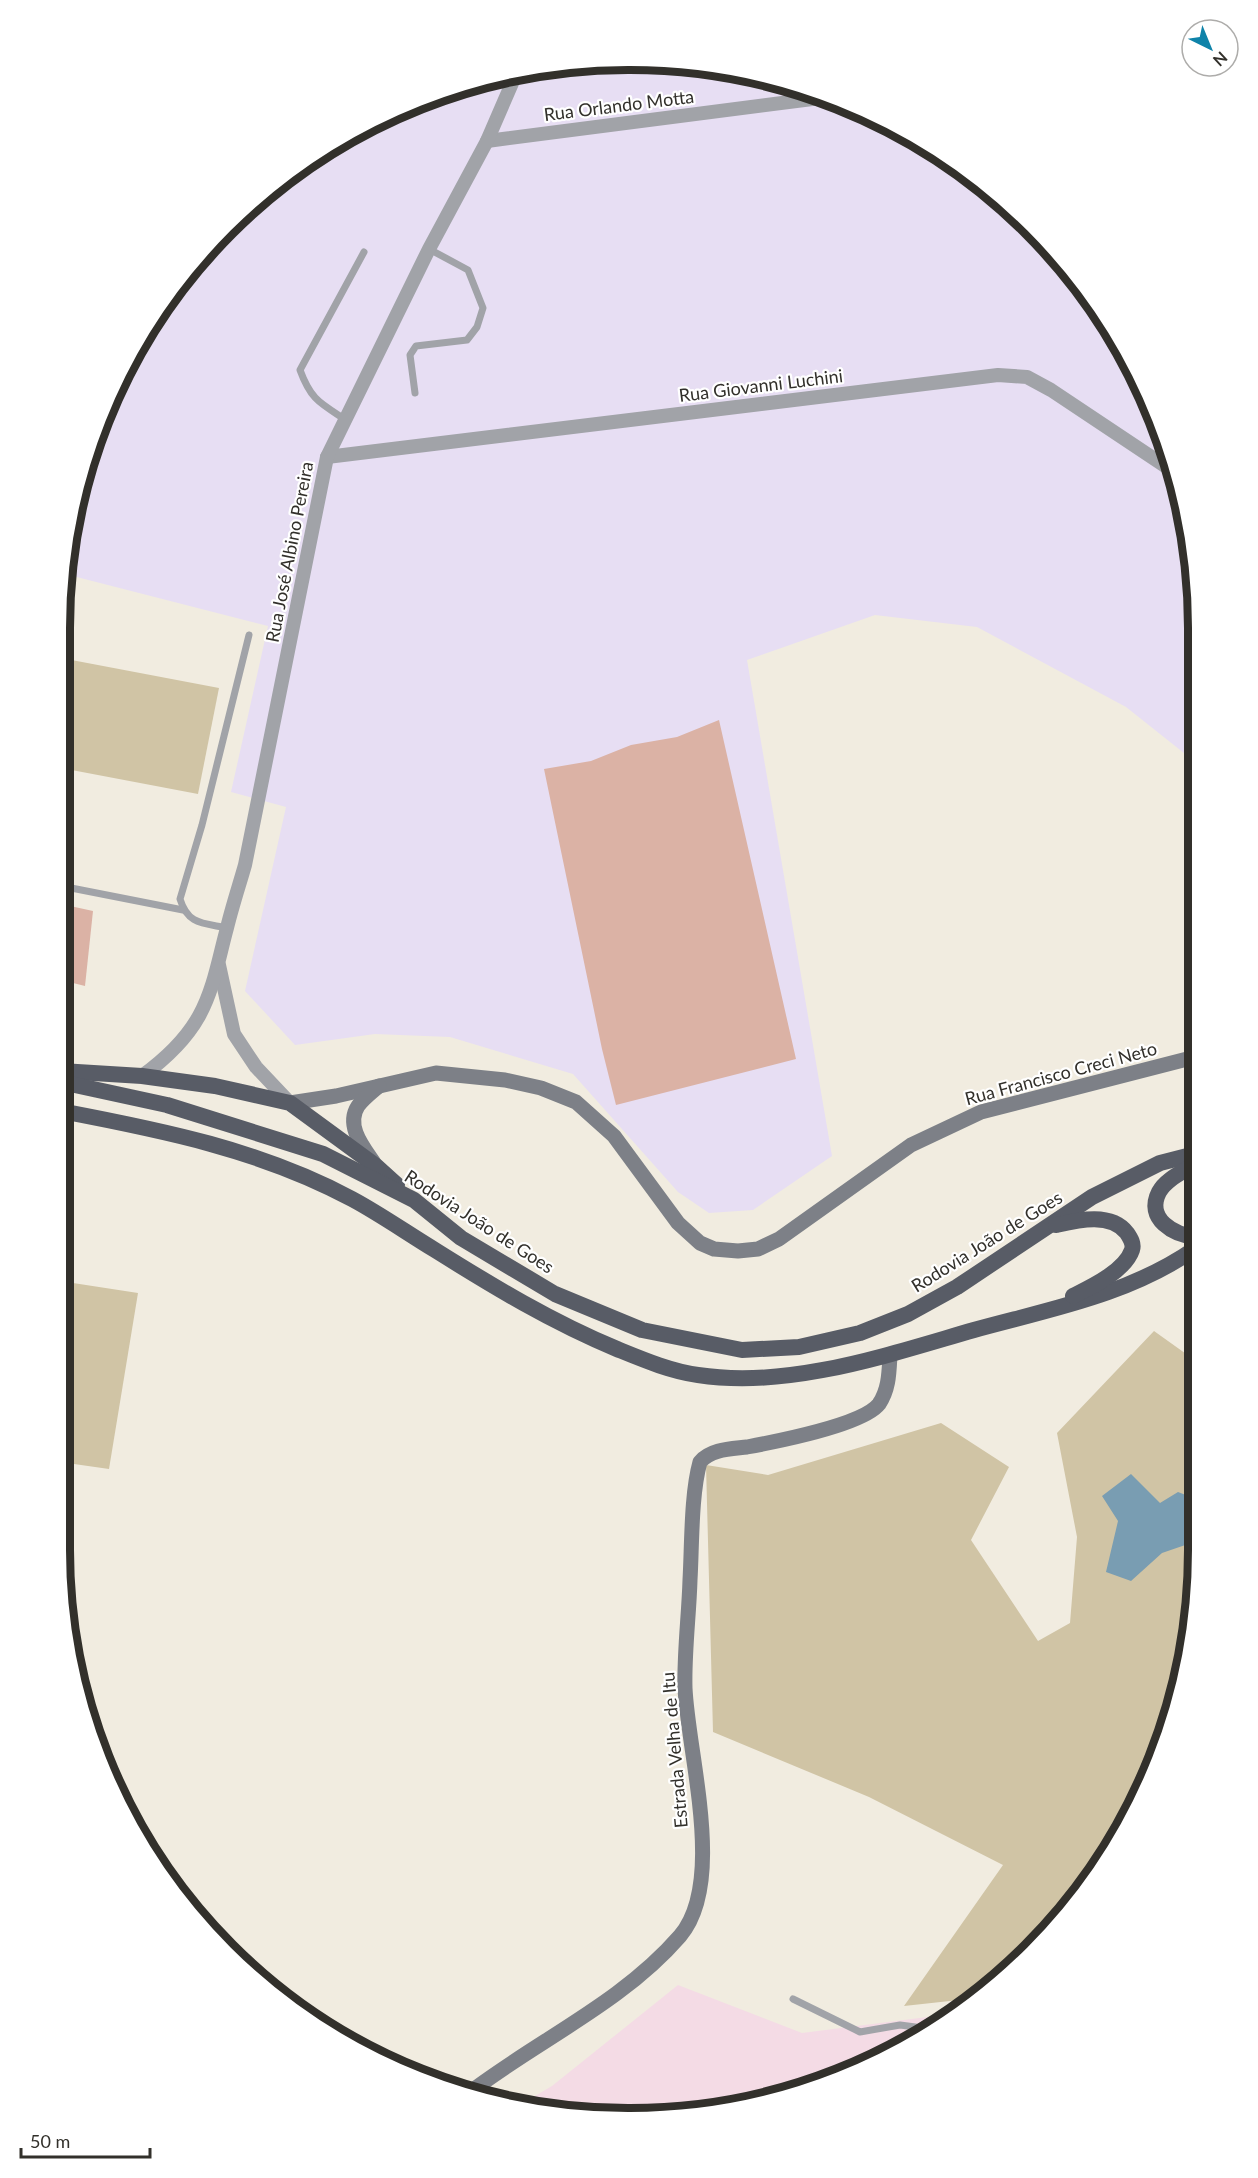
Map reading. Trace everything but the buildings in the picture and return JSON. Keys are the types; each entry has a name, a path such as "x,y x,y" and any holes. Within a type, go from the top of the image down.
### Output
{"highway":[{"path":"70,1072 142,1076 215,1086 290,1103 376,1166 414,1200"},
{"name":"Rodovia João de Goes","path":"70,1084 167,1105 323,1154 414,1200 461,1238 555,1294 642,1330 742,1350 799,1347 860,1333 908,1314 957,1287 1092,1197 1160,1163 1188,1156"},
{"path":"70,1114 158,1129 242,1153 313,1179 354,1200 526,1306 584,1335 657,1365 699,1375 747,1378 805,1373 890,1355 1037,1312 1078,1303 1144,1278 1188,1253"},
{"path":"1188,1168 1168,1181 1159,1193 1155,1207 1158,1218 1169,1228 1180,1235 1188,1236"},
{"path":"1037,1312 1091,1287 1115,1271 1132,1249 1132,1240 1125,1230 1113,1223 1078,1220 1049,1226"}],"main road":[{"name":"Rua Francisco Creci Neto","path":"290,1103 336,1096 436,1073 505,1080 541,1088 576,1102 614,1136 678,1223 700,1243 714,1249 738,1251 758,1249 779,1239 911,1145 981,1112 1188,1059"},
{"path":"376,1166 358,1138 353,1125 357,1108 379,1086"},
{"name":"Estrada Velha de Itu","path":"479,2086 601,2004 654,1964 682,1934 696,1908 702,1880 703,1848 685,1688 692,1533 700,1462 711,1453 773,1442 872,1412 888,1388 890,1355"}],"street":[{"name":"Rua José Albino Pereira","path":"142,1076 161,1062 181,1042 199,1016 219,965 226,928 245,865 327,457 429,249 487,141 512,83"},
{"name":"Rua Orlando Motta","path":"487,141 808,100"},
{"name":"Rua Giovanni Luchini","path":"327,457 998,375 1027,377 1051,390 1162,464"},
{"name":"Rua José Albino Pereira","path":"219,965 234,1034 256,1067 290,1103"}],"lane":[{"path":"415,393 410,355 416,346 467,340 477,327 483,308 468,270 429,249"},
{"path":"345,420 315,400 306,388 300,370 364,252"},
{"path":"226,928 193,921 183,910 180,899 202,825 249,635"},
{"path":"70,888 183,910"},
{"path":"793,1999 860,2032 890,2026 916,2028"}],"shaded area":[{"path":"629,70 702,75 738,81 809,100 876,128 908,145 969,186 997,209 1024,234 1072,289 1113,350 1145,415 1158,449 1177,520 1183,556 1188,629 1188,756 1126,707 977,627 875,615 747,660 832,1156 753,1210 709,1213 678,1192 573,1074 450,1037 375,1034 295,1045 245,991 286,807 231,792 268,626 73,576 81,520 100,449 113,415 145,350 186,289 234,234 289,186 350,145 415,113 484,90 556,75"},
{"path":"70,660 219,688 198,794 70,770"},
{"path":"70,1283 138,1293 109,1469 70,1463"},
{"path":"1154,1331 1188,1355 1186,1586 1177,1658 1168,1694 1145,1763 1113,1828 1072,1889 1049,1917 997,1969 957,2000 904,2006 1003,1865 869,1797 713,1732 706,1465 768,1475 941,1423 1009,1467 971,1540 1038,1641 1070,1623 1077,1537 1057,1433"},
{"path":"678,1985 802,2033 934,2016 908,2033 843,2065 809,2078 738,2097 702,2103 629,2108 556,2103 530,2099 552,2086"}],"water":[{"path":"1131,1474 1160,1503 1178,1492 1188,1496 1188,1544 1162,1553 1131,1581 1106,1572 1118,1521 1102,1496"}]}
